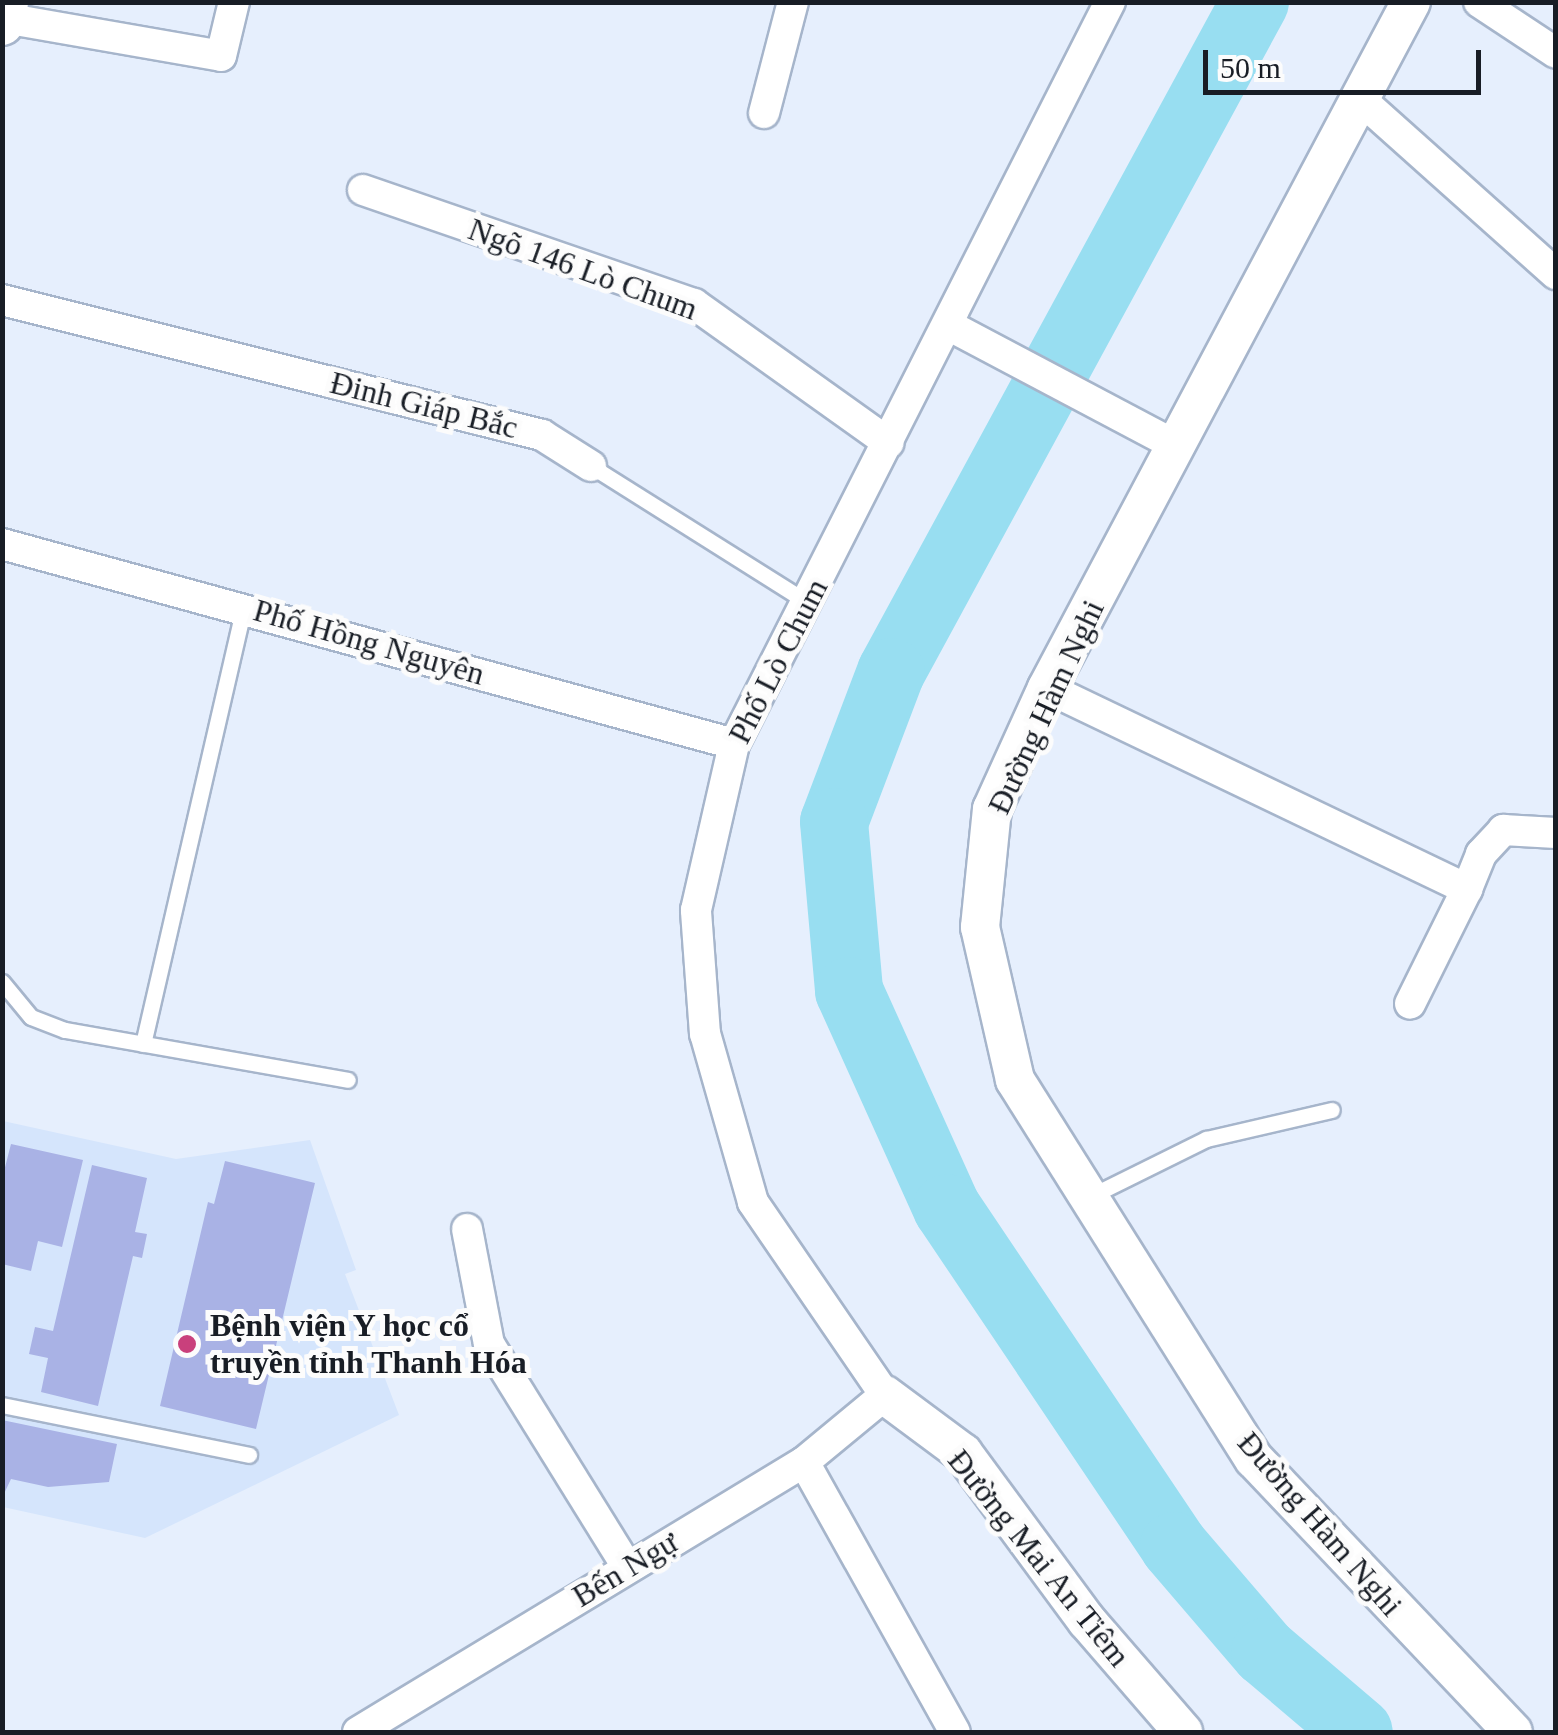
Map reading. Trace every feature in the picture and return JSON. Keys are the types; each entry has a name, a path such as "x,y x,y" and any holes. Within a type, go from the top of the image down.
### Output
{"main road":[{"path":"3,21 8,2"}],"street":[{"path":"3,21 221,56 234,2"},
{"path":"764,113 793,2"},
{"name":"Phố Lò Chum","path":"885,1395 753,1202 705,1034 696,910 734,744 950,326 1110,2"},
{"name":"Đường Hàm Nghi","path":"1411,2 1047,688 992,810 980,927 1015,1080 1254,1459 1512,1732"},
{"path":"1479,2 1556,53"},
{"path":"1360,99 1556,274"},
{"name":"Ngõ 146 Lò Chum","path":"363,190 694,304 889,443"},
{"name":"Đinh Giáp Bắc","path":"2,300 542,435 591,466"},
{"path":"950,326 1176,446"},
{"name":"Phố Hồng Nguyên","path":"2,544 244,607 734,744"},
{"path":"1047,688 1468,889"},
{"path":"1410,1004 1468,889 1481,854 1503,830 1556,833"},
{"path":"467,1229 490,1344 627,1566"},
{"name":"Bến Ngự","path":"370,1729 627,1566 804,1462 885,1395"},
{"name":"Đường Mai An Tiêm","path":"885,1395 963,1453 1086,1622 1183,1732"},
{"path":"804,1462 955,1732"}],"lane":[{"name":"Đinh Giáp Bắc","path":"591,466 807,602"},
{"path":"143,1044 244,607"},
{"path":"2,982 31,1017 65,1030 348,1080"},
{"path":"1089,1197 1206,1139 1332,1110"},
{"path":"2,1406 249,1455"}],"shaded area":[{"name":"Bệnh viện Y học cổ truyền tỉnh Thanh Hóa","path":"3,1121 176,1159 310,1140 356,1270 345,1274 399,1415 145,1538 3,1507"}],"building":[{"path":"11,1144 83,1160 62,1247 38,1241 31,1271 2,1264 2,1179"},
{"path":"225,1161 315,1183 256,1429 160,1406 208,1202 214,1204"},
{"path":"92,1165 147,1178 135,1232 147,1234 142,1258 133,1256 98,1406 41,1392 48,1358 29,1354 35,1327 53,1331"},
{"path":"2,1420 117,1444 109,1482 48,1487 11,1479 2,1498"}],"waterway":[{"path":"1255,2 891,672 834,822 849,991 947,1208 1174,1546 1265,1652 1359,1732"}],"place":[{"name":"Bệnh viện Y học cổ truyền tỉnh Thanh Hóa","path":"187,1344"}]}
